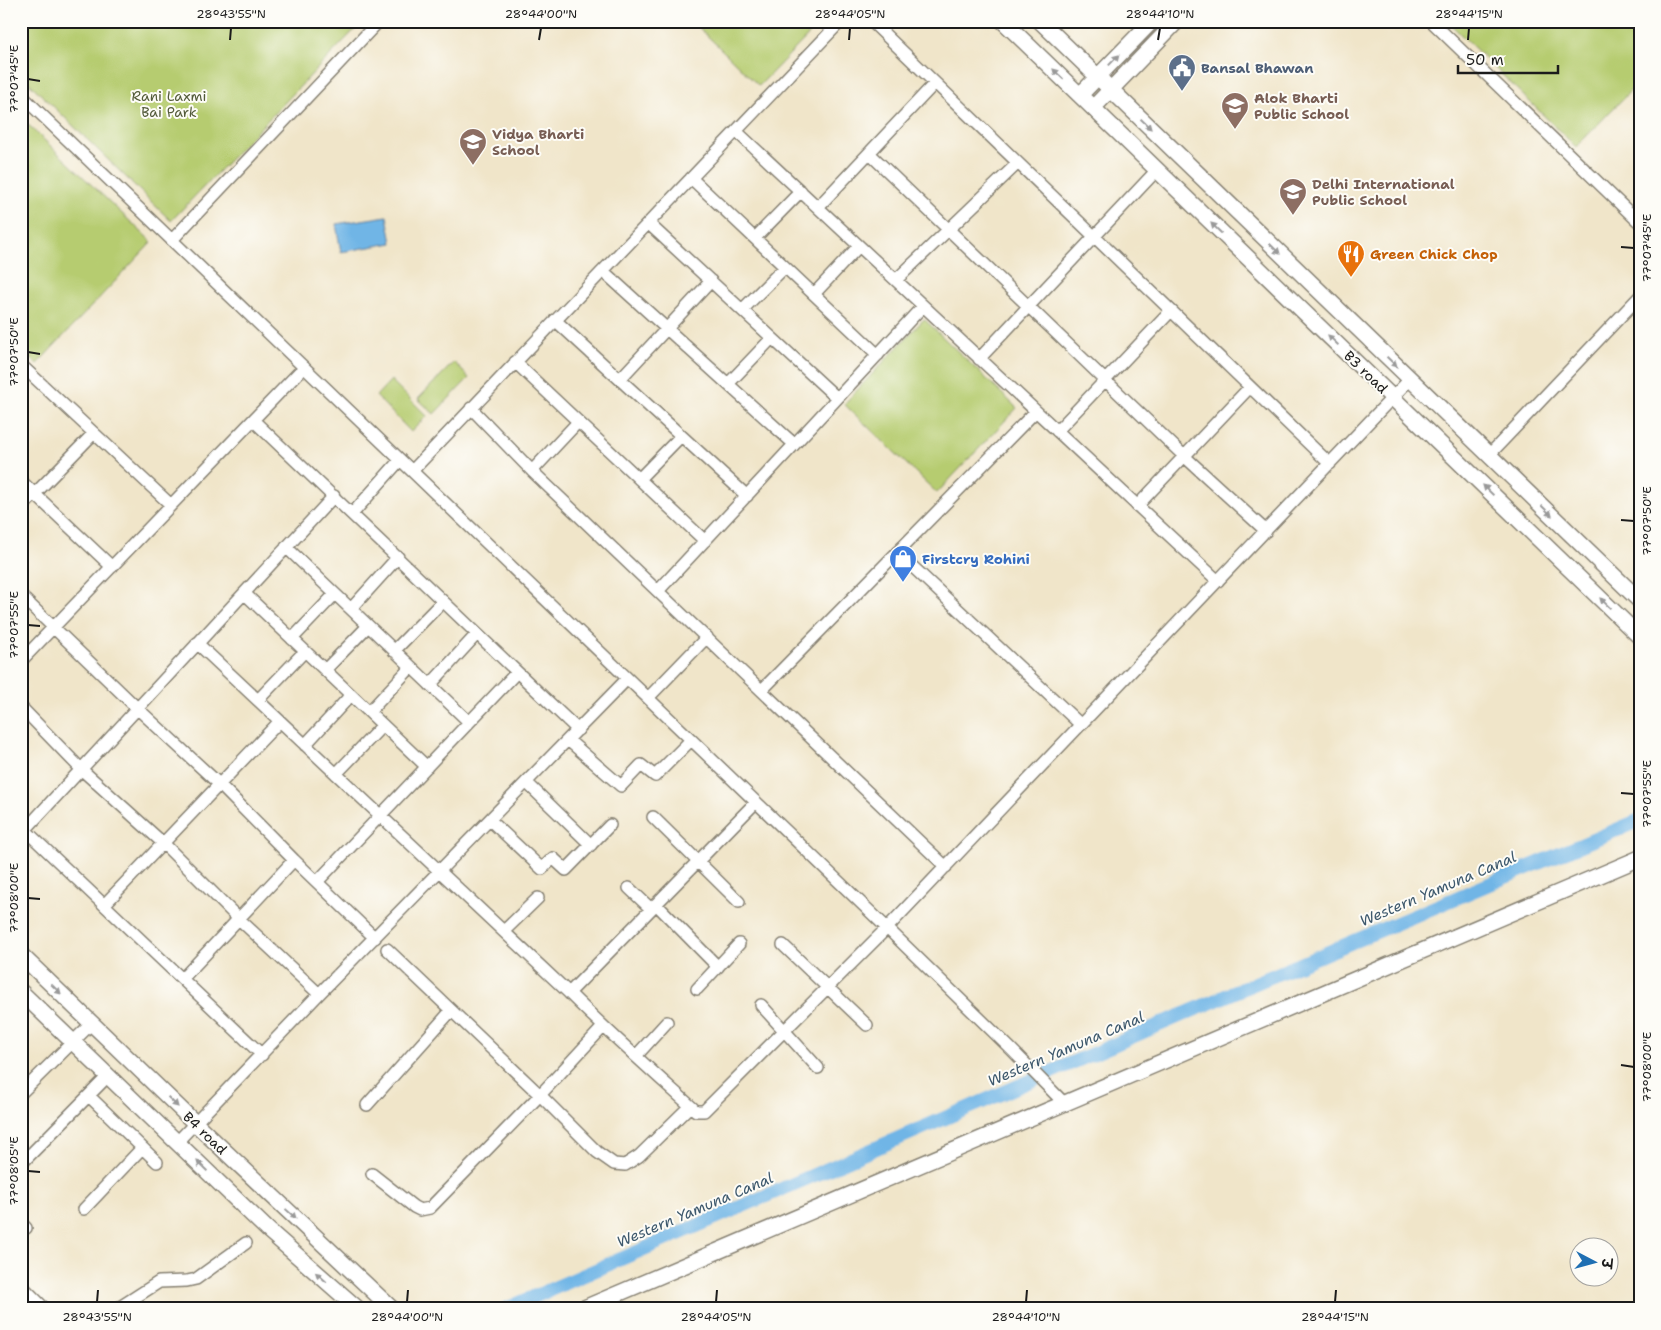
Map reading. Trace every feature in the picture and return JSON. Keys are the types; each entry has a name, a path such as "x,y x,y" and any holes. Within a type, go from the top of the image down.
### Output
{"street":[{"path":"172,240 379,21"},
{"path":"412,471 840,21"},
{"path":"871,21 1330,464"},
{"name":"B3 road","path":"1003,21 1640,637"},
{"name":"B3 road","path":"1040,21 1640,601"},
{"path":"1080,96 1152,21"},
{"path":"1093,108 1177,21"},
{"path":"1431,21 1640,223"},
{"path":"818,207 935,83"},
{"path":"21,95 887,928 1059,1098"},
{"path":"736,131 1218,581"},
{"path":"869,154 1184,456 1266,531"},
{"path":"896,280 1018,163"},
{"path":"980,358 1157,170"},
{"path":"691,178 878,354"},
{"path":"754,238 801,191"},
{"path":"648,223 837,398"},
{"path":"814,294 859,246"},
{"path":"742,310 785,267"},
{"path":"603,271 794,444"},
{"path":"620,379 711,281"},
{"path":"1489,455 1640,296"},
{"path":"658,591 923,306"},
{"path":"1057,431 1171,311"},
{"path":"555,320 747,496"},
{"path":"728,384 772,338"},
{"path":"515,362 705,541"},
{"path":"21,365 171,505"},
{"path":"21,661 304,367"},
{"path":"197,643 504,931 603,1027 696,1111 704,1111 887,928 1410,379"},
{"path":"1137,506 1250,387"},
{"path":"471,408 532,471 946,866"},
{"path":"762,690 1036,411"},
{"path":"254,420 578,730"},
{"path":"532,471 578,422"},
{"path":"21,508 94,433"},
{"path":"639,479 681,436"},
{"path":"353,513 400,460"},
{"path":"21,481 112,567"},
{"path":"262,1055 23,828 81,769 334,496"},
{"path":"286,547 469,722"},
{"path":"897,552 1081,725"},
{"path":"351,609 398,558"},
{"path":"244,593 427,767"},
{"path":"292,639 334,594"},
{"path":"21,596 219,784 375,938"},
{"path":"394,651 442,601"},
{"path":"325,670 368,626"},
{"path":"430,685 477,634"},
{"path":"648,698 707,637"},
{"path":"258,700 305,651"},
{"path":"369,712 411,667"},
{"path":"317,882 517,672"},
{"path":"177,1142 627,679"},
{"path":"305,745 351,695"},
{"path":"21,707 81,769 163,843 238,918 319,994"},
{"path":"104,905 280,722"},
{"path":"336,774 383,726"},
{"path":"568,740 621,786 641,765 654,776 691,740"},
{"path":"526,782 591,844"},
{"path":"569,993 756,802"},
{"path":"653,816 739,902"},
{"path":"490,820 542,869 554,858 566,870 610,825"},
{"path":"582,1309 1059,1098 1640,858"},
{"path":"182,979 294,860"},
{"path":"629,888 653,907 718,967"},
{"path":"504,931 538,898"},
{"path":"697,989 739,944"},
{"path":"783,945 867,1025"},
{"path":"386,949 540,1095 597,1152 614,1164 625,1165 639,1156 690,1106"},
{"name":"B4 road","path":"21,955 195,1124 392,1309"},
{"name":"B4 road","path":"21,992 268,1230 358,1309"},
{"path":"761,1005 818,1068"},
{"path":"367,1105 451,1011"},
{"path":"636,1056 667,1022"},
{"path":"21,1094 92,1024"},
{"path":"372,1174 414,1207 425,1210 430,1208 603,1027"},
{"path":"21,1164 108,1076"},
{"path":"89,1096 157,1162"},
{"path":"84,1209 142,1148"},
{"path":"117,1309 159,1282 196,1279 246,1243"},
{"path":"21,1285 38,1307"}],"green space":[{"name":"Rani Laxmi Bai Park","path":"21,21 363,21 171,221 21,75"},
{"path":"692,21 822,21 759,86"},
{"path":"1447,21 1640,21 1640,81 1576,147"},
{"path":"21,118 152,242 37,364 21,349"},
{"path":"924,319 1017,408 937,493 844,404"},
{"path":"454,362 469,378 434,414 418,399"},
{"path":"391,380 427,416 411,432 376,396"}],"water":[{"path":"387,216 392,243 341,252 336,224"}],"waterway":[{"name":"Western Yamuna Canal","path":"506,1309 1251,985 1640,820"}],"place":[{"name":"Bansal Bhawan","path":"1182,92"},
{"name":"Alok Bharti Public School","path":"1235,130"},
{"name":"Vidya Bharti School","path":"473,166"},
{"name":"Delhi International Public School","path":"1293,216"},
{"name":"Green Chick Chop","path":"1351,278"},
{"name":"Firstcry Rohini","path":"903,583"}]}
